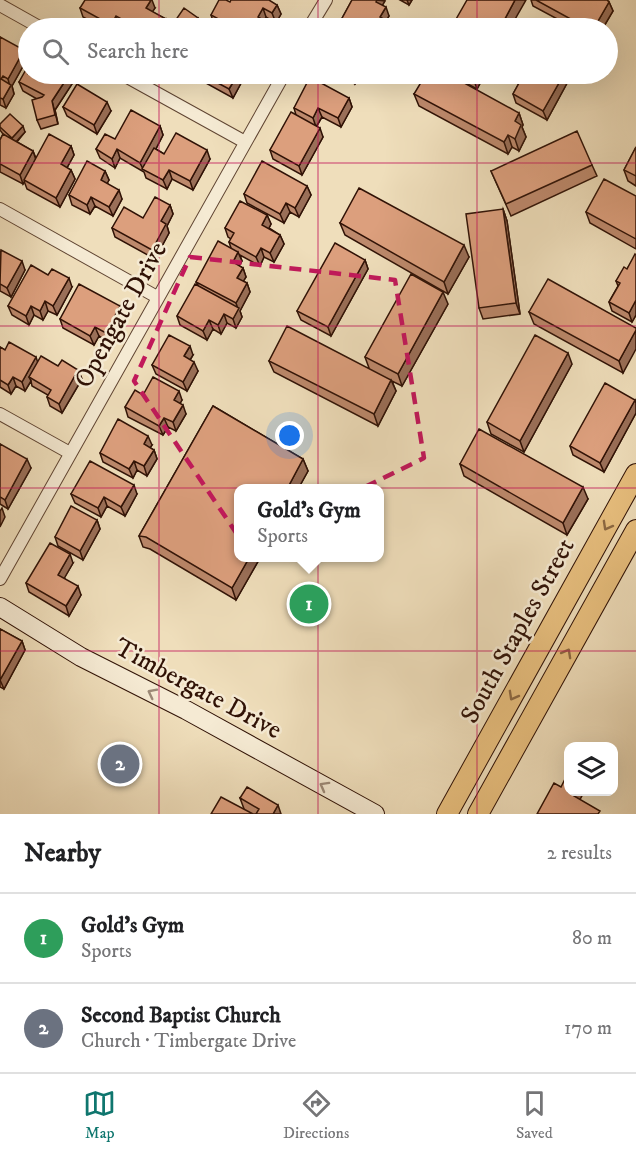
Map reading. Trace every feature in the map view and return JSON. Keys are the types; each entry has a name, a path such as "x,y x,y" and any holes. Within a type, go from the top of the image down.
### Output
{"main road":[{"name":"South Staples Street","path":"447,814 636,474"},
{"name":"South Staples Street","path":"478,814 636,530"}],"street":[{"path":"315,18 326,0"},
{"path":"0,5 23,18"},
{"path":"140,84 245,142"},
{"name":"Opengate Drive","path":"0,579 278,84"},
{"path":"0,209 157,297"},
{"path":"0,414 70,453"},
{"name":"Timbergate Drive","path":"0,607 81,657 186,710 375,814"}],"highlighted area":[{"path":"190,257 395,280 424,458 245,546 134,381"}],"building":[{"path":"85,0 151,0 146,8 164,18 120,18 116,16 115,18 98,18 80,8"},
{"path":"219,0 230,2 231,0 269,0 277,5 272,13 263,8 258,17 260,18 217,18 211,15"},
{"path":"352,0 377,0 376,2 386,7 380,17 382,18 342,18"},
{"path":"467,0 515,0 505,18 457,18"},
{"path":"536,0 607,0 609,2 600,18 569,18"},
{"path":"184,8 198,18 177,18"},
{"path":"0,37 18,47 18,61 8,79 3,76 1,79 11,85 3,99 0,98"},
{"path":"23,84 63,84 52,101 55,115 37,120 32,100 44,95"},
{"path":"77,84 107,102 94,125 63,107"},
{"path":"220,84 232,84 229,89"},
{"path":"306,84 323,84 349,98 338,118 318,108 313,118 294,108"},
{"path":"420,84 466,84 519,113 515,121 521,125 515,139 508,135 504,142 414,94"},
{"path":"518,84 558,84 543,111 513,94"},
{"path":"131,110 160,126 140,163 117,149 112,159 96,149 105,134 115,139"},
{"path":"291,112 320,128 299,166 270,150"},
{"path":"10,114 23,126 12,138 0,127 0,124"},
{"path":"577,131 592,165 506,204 491,171"},
{"path":"176,133 207,150 190,181 169,170 163,180 142,169 154,148 164,154"},
{"path":"3,134 33,151 20,175 0,164 0,140"},
{"path":"49,134 71,146 61,164 71,170 56,198 24,180"},
{"path":"636,147 636,176 624,170"},
{"path":"87,161 105,171 101,180 119,190 109,207 91,197 87,205 69,195"},
{"path":"262,161 307,186 295,208 286,203 280,214 244,194"},
{"path":"604,179 636,196 636,239 586,212"},
{"path":"359,188 464,245 444,282 340,223"},
{"path":"155,197 170,205 161,221 166,224 152,250 112,228 124,207 143,218"},
{"path":"240,201 267,215 262,225 280,235 270,253 261,248 256,257 229,242 234,233 225,228"},
{"path":"503,209 516,303 479,308 466,214"},
{"path":"218,241 238,252 233,262 243,268 237,278 247,283 236,303 196,282"},
{"path":"335,243 365,260 328,327 297,311"},
{"path":"1,250 22,261 7,288 0,284"},
{"path":"635,254 636,300 629,313 609,302 620,283 616,281 624,267 627,269"},
{"path":"31,265 48,275 52,269 69,278 53,306 45,301 40,311 31,306 26,316 8,306"},
{"path":"411,274 443,292 398,374 365,357"},
{"path":"548,279 636,328 619,361 529,312"},
{"path":"79,284 120,306 106,333 95,327 90,336 60,319"},
{"path":"195,284 239,308 233,319 224,314 218,325 209,320 203,331 177,316"},
{"path":"287,326 391,380 374,414 269,361"},
{"path":"169,335 190,346 184,356 194,362 183,382 152,365"},
{"path":"535,335 568,353 520,441 487,422"},
{"path":"9,342 36,357 22,382 13,377 8,385 0,380 0,347 5,350"},
{"path":"41,356 58,366 62,360 78,370 59,404 47,397 51,390 29,377"},
{"path":"153,377 179,391 174,400 183,405 173,422 164,418 159,426 125,407 135,390 143,395"},
{"path":"605,383 635,400 600,463 570,446"},
{"path":"213,406 303,459 290,484 234,484 234,562 247,562 232,588 146,537 139,536"},
{"path":"118,419 148,436 144,444 154,450 144,466 134,461 129,469 100,453"},
{"path":"479,429 583,487 563,523 460,464"},
{"path":"0,444 27,459 5,500 0,497"},
{"path":"90,461 134,485 121,507 104,497 98,508 71,494"},
{"path":"71,506 97,520 80,551 55,537"},
{"path":"50,543 70,554 58,575 78,586 66,606 26,583"},
{"path":"0,629 22,641 0,680"},
{"path":"564,781 564,796 574,796 600,811 598,814 537,814 554,783 561,787"},
{"path":"247,787 278,805 273,814 256,814 259,809 240,798"},
{"path":"221,797 253,814 211,814"}],"place":[{"name":"Gold's Gym","path":"309,604"},
{"name":"Second Baptist Church","path":"120,764"}]}
